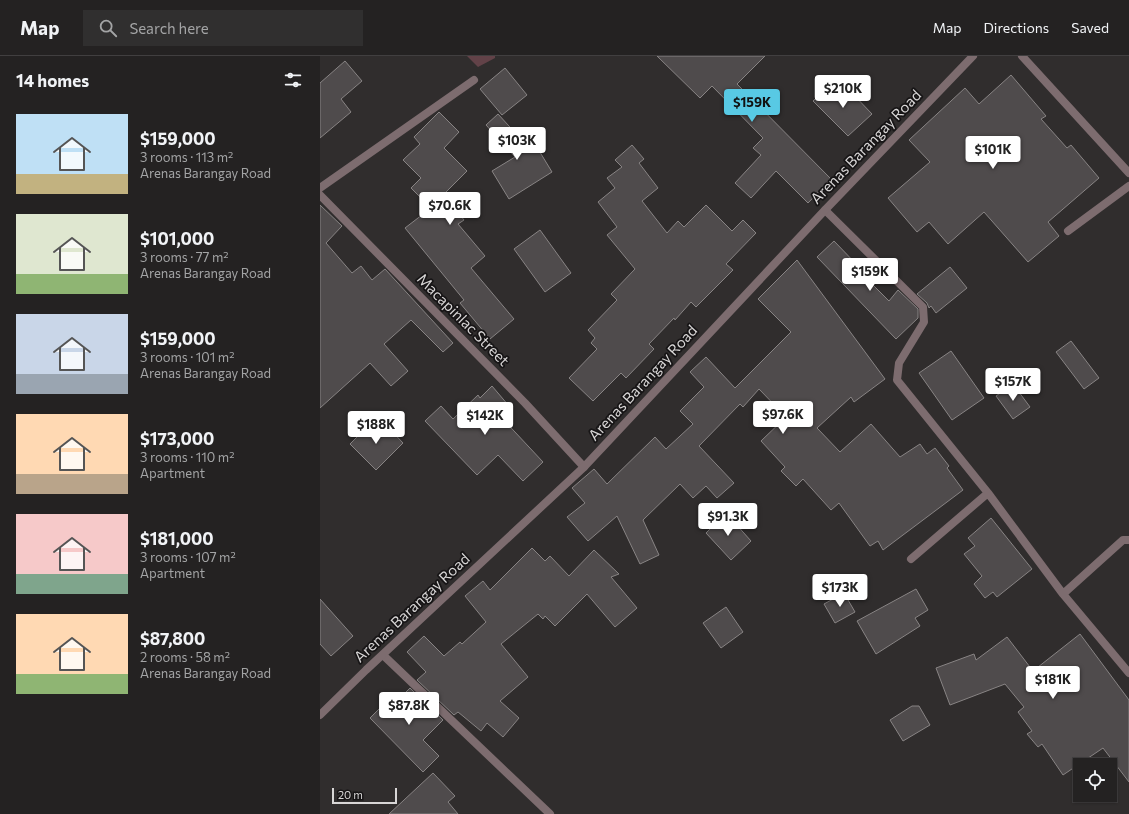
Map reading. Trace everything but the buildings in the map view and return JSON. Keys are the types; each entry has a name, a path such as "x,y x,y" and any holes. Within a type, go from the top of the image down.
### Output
{"street":[{"name":"Arenas Barangay Road","path":"320,715 584,467 825,210 973,56"},
{"path":"1022,56 1129,173"},
{"path":"320,188 474,80"},
{"path":"1068,231 1129,186"},
{"name":"Macapinlac Street","path":"320,195 526,403 584,467"},
{"path":"825,210 923,307 924,322 899,363 898,380 988,493 1063,594 1129,673"},
{"path":"911,559 988,493"},
{"path":"1063,594 1123,540 1129,540"},
{"path":"383,655 550,814"}],"shaded area":[{"path":"467,56 495,56 495,58 478,67"}]}
